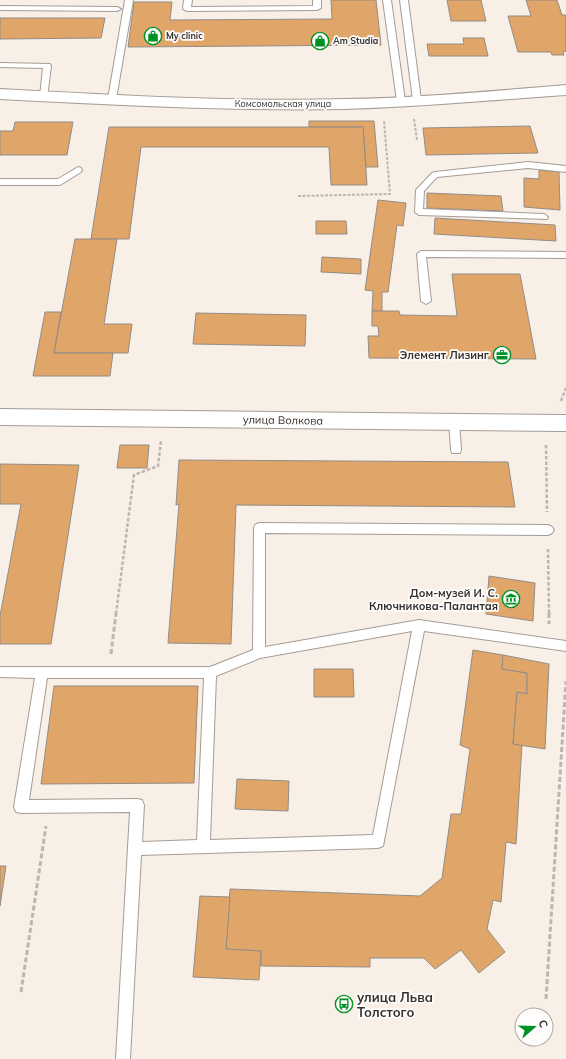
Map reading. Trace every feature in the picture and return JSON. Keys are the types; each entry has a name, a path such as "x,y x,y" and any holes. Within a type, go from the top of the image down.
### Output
{"main road":[{"name":"Комсомольская улица","path":"0,94 274,104 346,104 401,101 415,108 566,90"},
{"name":"улица Волкова","path":"0,417 566,423"}],"lane":[{"path":"112,99 129,0"},
{"path":"188,0 187,9 317,8 317,0"},
{"path":"387,0 401,101"},
{"path":"404,0 415,108"},
{"path":"0,8 117,8"},
{"path":"0,65 47,66 44,96"},
{"path":"544,217 419,212 420,190 435,175 528,165 566,169"},
{"path":"0,182 60,182 78,170"},
{"path":"426,301 422,254 566,255"},
{"path":"454,421 456,450"},
{"path":"259,653 258,528 548,530"},
{"path":"134,849 378,841 419,625"},
{"path":"0,672 210,673 259,653 419,625 566,646"},
{"path":"42,672 21,807 137,805 123,1059"},
{"path":"203,846 210,673"}],"path":[{"path":"415,108 417,140"},
{"path":"298,196 390,194 383,115"},
{"path":"108,672 134,475"},
{"path":"546,999 566,681"},
{"path":"21,992 50,806"}],"building":[{"path":"331,0 376,0 381,45 128,47 134,2 172,2 170,20 332,19"},
{"path":"447,0 481,0 486,21 451,21"},
{"path":"526,0 557,0 562,15 566,15 566,51 563,52 564,55 552,55 551,52 518,52 508,16 531,16"},
{"path":"0,18 105,18 101,38 0,39"},
{"path":"463,38 484,38 488,56 429,56 427,44 464,44"},
{"path":"309,121 374,121 378,167 366,167 363,127 309,127"},
{"path":"15,122 73,122 67,155 0,155 0,131 13,131"},
{"path":"530,126 538,153 426,155 423,128"},
{"path":"109,127 363,127 367,185 331,185 329,147 141,147 129,239 91,239"},
{"path":"539,170 559,172 560,210 524,207 524,178 539,179"},
{"path":"427,193 501,196 503,211 427,208"},
{"path":"378,200 406,203 403,226 397,225 388,292 382,292 382,311 372,311 373,291 365,290"},
{"path":"435,218 555,225 556,241 434,234"},
{"path":"316,221 346,221 347,234 316,234"},
{"path":"75,239 117,239 104,324 132,324 128,353 54,353"},
{"path":"322,257 361,259 361,274 321,272"},
{"path":"452,274 520,274 536,359 369,358 368,336 379,336 378,326 372,326 372,311 399,311 400,315 457,316"},
{"path":"45,312 61,312 54,353 113,353 110,376 33,376"},
{"path":"196,313 306,315 305,346 193,344"},
{"path":"120,445 149,445 147,468 117,468"},
{"path":"179,460 508,462 515,507 236,505 231,644 168,643 179,504 176,505"},
{"path":"0,464 79,465 51,644 0,644 0,616 21,504 0,504"},
{"name":"Дом-музей И. С. Ключникова-Палантая","path":"489,576 535,583 533,621 486,614"},
{"path":"473,650 503,655 502,669 527,673 527,694 517,692 513,744 522,745 516,844 506,842 501,902 493,900 487,929 505,952 479,973 461,950 435,969 424,958 370,958 370,967 261,966 261,951 226,949 230,889 420,896 442,878 451,814 461,814 470,749 460,745"},
{"path":"503,655 549,664 545,749 513,744 517,692 527,694 527,673 502,669"},
{"path":"314,669 353,669 354,697 314,697"},
{"path":"54,686 198,686 194,783 41,784"},
{"path":"237,779 289,781 288,811 235,809"},
{"path":"0,866 6,866 0,906"},
{"path":"200,896 230,897 226,949 261,951 259,980 193,977"}],"place":[{"name":"My clinic","path":"153,36"},
{"name":"Am Studia","path":"320,41"},
{"name":"Элемент Лизинг","path":"502,355"},
{"name":"Дом-музей И. С. Ключникова-Палантая","path":"511,599"},
{"name":"улица Льва Толстого","path":"344,1004"}]}
